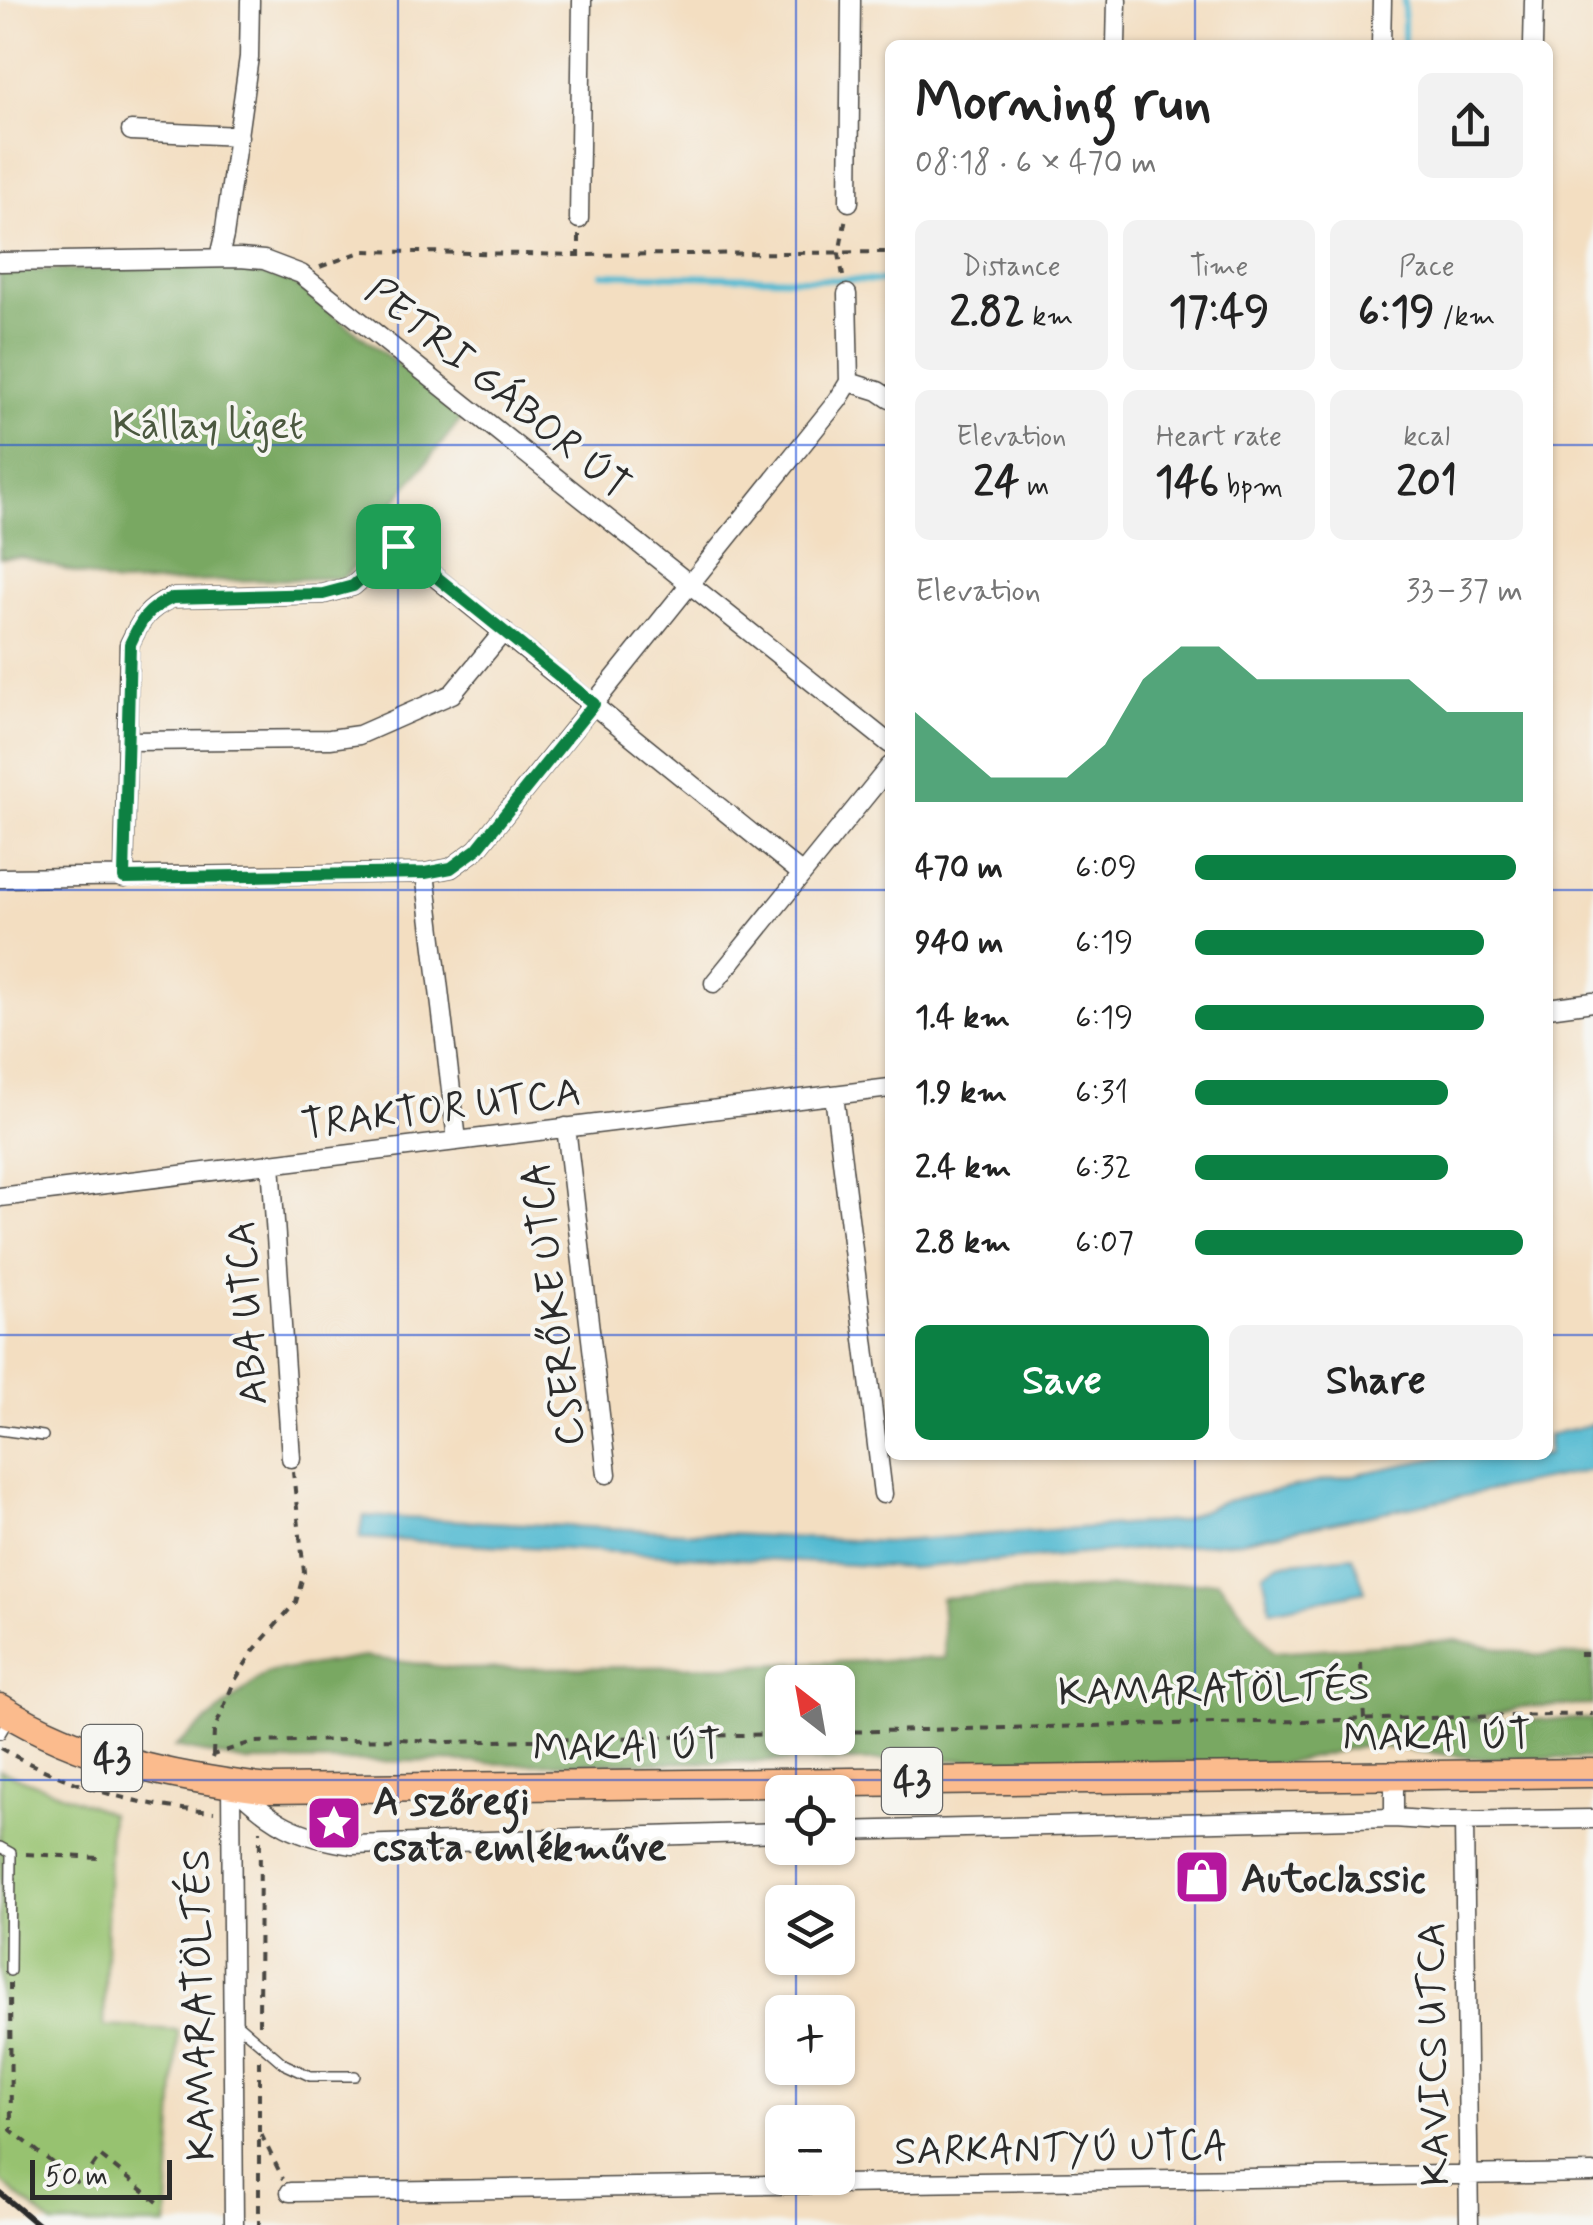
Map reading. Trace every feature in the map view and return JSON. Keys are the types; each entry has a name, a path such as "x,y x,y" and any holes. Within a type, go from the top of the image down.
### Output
{"main road":[{"name":"43","path":"4,1719 136,1766 206,1781 231,1798"},
{"name":"MAKAI ÚT","path":"231,1798 270,1788 1593,1773"}],"street":[{"path":"218,257 249,58 250,0"},
{"path":"579,218 582,0"},
{"path":"849,202 851,0"},
{"path":"1116,40 1117,0"},
{"path":"1382,0 1382,40"},
{"path":"1533,40 1534,0"},
{"path":"131,131 239,136"},
{"name":"PETRI GÁBOR ÚT","path":"0,262 218,257 264,260 301,274 885,740"},
{"path":"0,878 425,873 451,868 477,849 838,400 849,382 847,294"},
{"path":"849,382 885,396"},
{"path":"124,878 130,644 141,620 155,606 172,598 323,594 353,586 398,546 802,874"},
{"path":"129,741 330,739 359,734 452,694 504,632"},
{"path":"714,983 885,772"},
{"path":"425,873 457,1140"},
{"path":"1553,1007 1593,1002"},
{"name":"TRAKTOR UTCA","path":"0,1197 885,1089"},
{"path":"834,1096 883,1494"},
{"name":"CSERŐKE UTCA","path":"566,1127 607,1474"},
{"name":"ABA UTCA","path":"271,1163 292,1458"},
{"path":"1394,1776 1394,1818"},
{"path":"231,1798 317,1840 352,1845 765,1833"},
{"name":"KAMARATÖLTÉS","path":"231,1798 234,2225"},
{"name":"MAKAI ÚT","path":"855,1831 1394,1818 1593,1819"},
{"name":"KAVICS UTCA","path":"1464,1821 1470,2225"},
{"name":"SARKANTYÚ UTCA","path":"290,2192 1593,2173"}],"lane":[{"path":"0,1430 43,1436"},
{"path":"0,1847 11,1853 10,1970"},
{"path":"232,2019 284,2064 310,2076 356,2076"}],"path":[{"path":"847,294 838,254 849,202"},
{"path":"301,274 363,251 580,255 885,252"},
{"path":"212,1755 214,1731 234,1682 254,1650 296,1602 304,1572 292,1458"},
{"path":"1579,1654 1593,1654"},
{"path":"1361,1663 1364,1720"},
{"name":"KAMARATÖLTÉS","path":"855,1732 1593,1714"},
{"path":"237,1748 252,1742 765,1734"},
{"path":"0,1748 58,1777 110,1796 169,1807 231,1798"},
{"path":"260,1812 260,2225"},
{"path":"11,1853 100,1858"},
{"path":"10,1970 11,2130 80,2185 100,2156 158,2203"},
{"path":"0,2023 10,2024"},
{"path":"259,2129 290,2192"}],"green space":[{"name":"Kállay liget","path":"225,266 291,281 464,416 379,521 372,549 343,578 116,584 21,557 0,558 0,271"},
{"path":"1218,1581 1274,1652 1455,1640 1538,1655 1593,1655 1593,1705 1522,1707 1466,1720 1593,1719 1593,1758 1483,1759 1365,1745 1283,1764 955,1760 247,1762 175,1747 266,1673 364,1657 461,1669 729,1666 945,1658 941,1598"},
{"path":"0,1770 110,1813 104,2026 178,2030 167,2225 53,2225 0,2181"}],"water":[{"path":"1593,1424 1593,1470 1240,1541 910,1568 360,1538 364,1516 886,1542 1179,1521 1221,1502 1427,1460 1553,1460 1553,1434"},
{"path":"1353,1556 1365,1591 1271,1610 1263,1574 1280,1563"}],"waterway":[{"path":"1404,0 1404,40"},
{"path":"602,274 885,281"}],"railway":[{"path":"0,2193 38,2225"}],"place":[{"name":"A szőregi csata emlékműve","path":"334,1823"},
{"name":"Autoclassic","path":"1202,1877"}],"route":[{"path":"398,546 594,704 477,849 451,868 425,873 124,878 130,644 141,620 155,606 172,598 323,594 353,586 398,546"}]}
